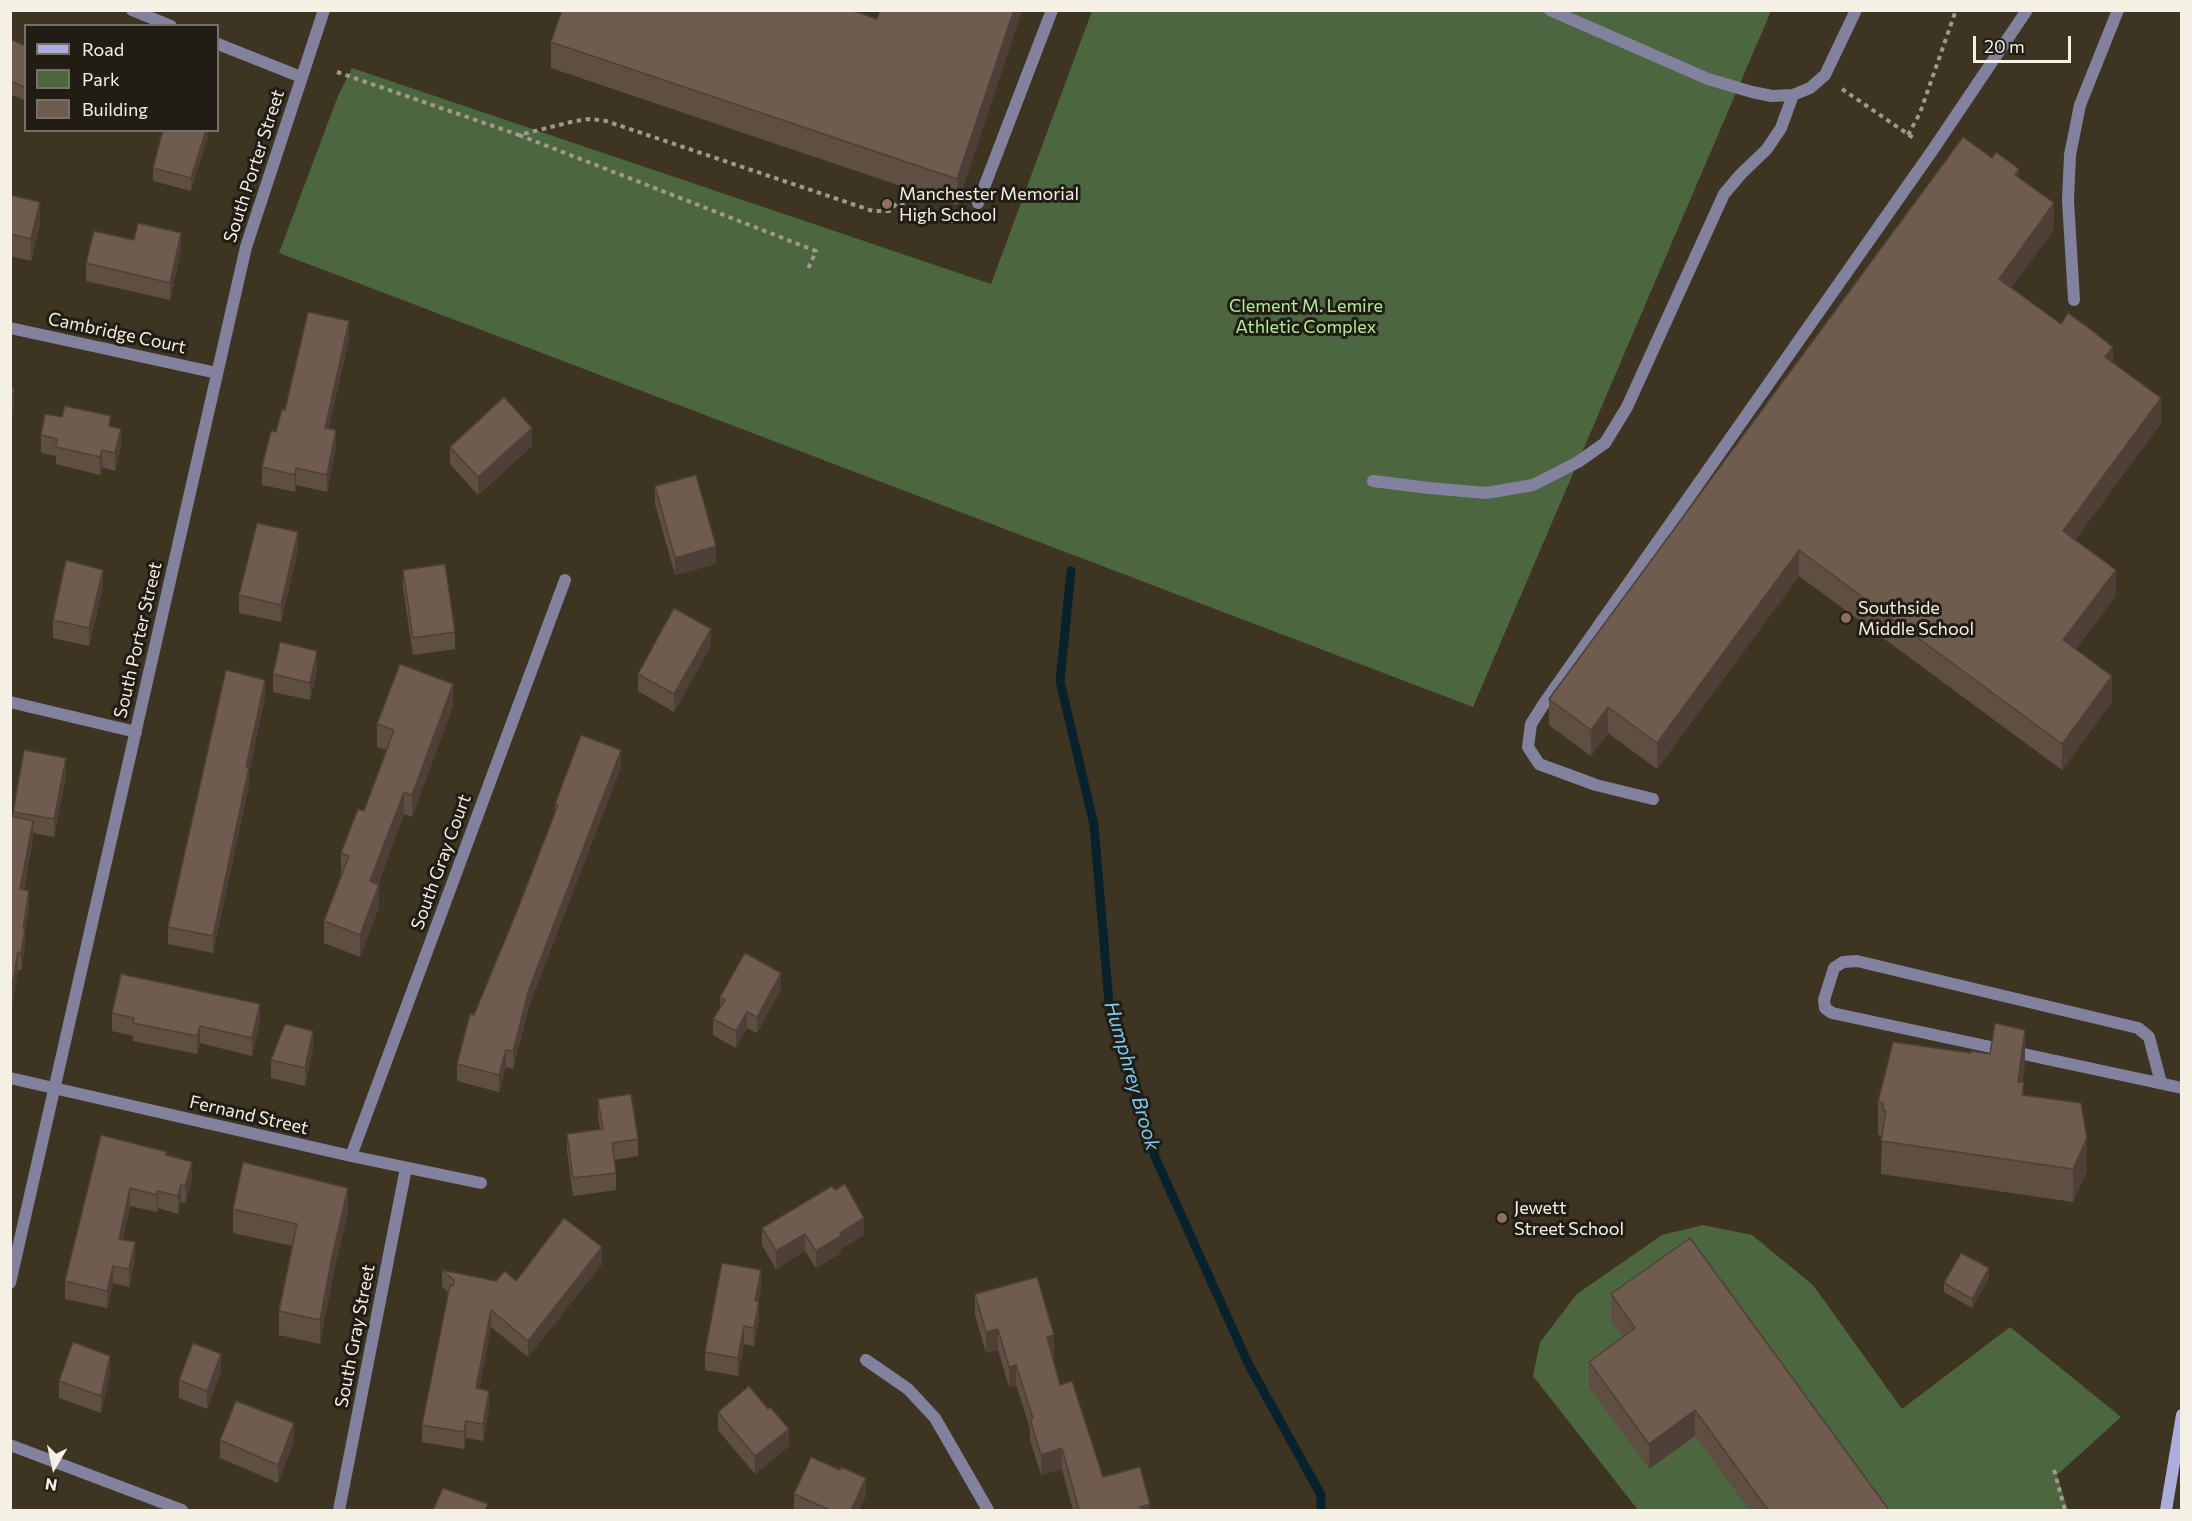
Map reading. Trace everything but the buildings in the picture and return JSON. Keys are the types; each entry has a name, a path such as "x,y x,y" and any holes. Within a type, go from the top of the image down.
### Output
{"street":[{"path":"132,10 166,24"},
{"name":"South Porter Street","path":"10,1283 246,247 324,10"},
{"path":"978,204 1053,10"},
{"path":"1550,10 1708,79 1772,96 1793,95 1810,88 1825,75 1856,10"},
{"path":"1653,799 1596,785 1539,764 1528,747 1531,724 1932,151 2027,10"},
{"path":"2074,300 2068,200 2070,155 2079,105 2118,10"},
{"path":"219,44 301,76"},
{"path":"1373,480 1486,493 1533,485 1578,462 1605,443 1627,407 1724,194 1767,149 1781,128 1793,95"},
{"name":"Cambridge Court","path":"10,328 217,373"},
{"name":"South Gray Court","path":"351,1156 565,580"},
{"path":"10,702 136,732"},
{"path":"2161,1083 2149,1037 2138,1028 1857,961 1843,962 1834,968 1824,1000 1825,1008 1832,1013 2181,1088"},
{"name":"Fernand Street","path":"10,1078 481,1184"},
{"name":"South Gray Street","path":"339,1510 406,1168"},
{"path":"866,1360 908,1389 935,1418 987,1510"},
{"path":"2166,1510 2181,1415"},
{"path":"10,1445 182,1510"}],"path":[{"path":"1908,135 1920,113 1956,10"},
{"path":"337,72 519,135 816,251 808,269"},
{"path":"1825,75 1932,151"},
{"path":"519,135 575,120 606,121 873,211 889,211 897,203 940,219 953,221 964,217 978,204"},
{"path":"2054,1470 2065,1510"}],"green space":[{"name":"Clement M. Lemire Athletic Complex","path":"1092,11 1771,11 1473,707 279,253 338,96 352,68 991,284"},
{"path":"1703,1225 1752,1235 1813,1285 1902,1409 2010,1327 2121,1417 2057,1475 2068,1510 1870,1510 1611,1320 1750,1510 1638,1510 1533,1376 1540,1342 1577,1294 1662,1235"}],"waterway":[{"name":"Humphrey Brook","path":"1071,571 1060,681 1094,825 1109,1003 1155,1157 1249,1365 1321,1495 1321,1510"}],"place":[{"name":"Manchester Memorial High School","path":"887,204"},
{"name":"Southside Middle School","path":"1846,618"},
{"name":"Jewett Street School","path":"1502,1218"}]}
